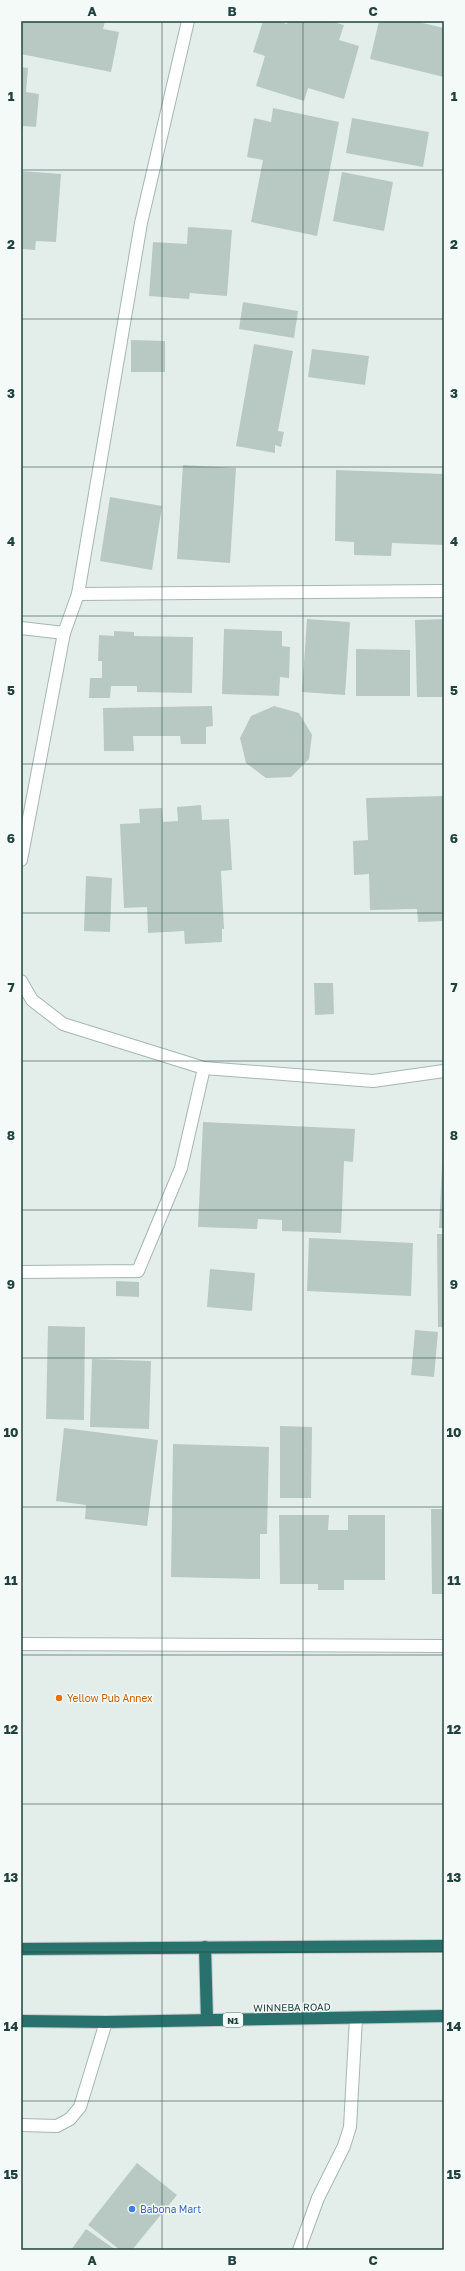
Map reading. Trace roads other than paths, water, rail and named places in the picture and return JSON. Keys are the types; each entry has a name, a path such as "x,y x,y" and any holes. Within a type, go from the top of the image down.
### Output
{"highway":[{"path":"21,1949 444,1946"},
{"path":"205,1947 207,2020"},
{"name":"WINNEBA ROAD","path":"21,2021 106,2022 444,2016"}],"street":[{"path":"21,860 64,633 78,594 142,223 188,21"},
{"path":"78,594 444,591"},
{"path":"21,628 64,633"},
{"path":"21,980 32,1000 63,1024 204,1068 373,1081 444,1071"},
{"path":"21,1272 138,1271 181,1168 204,1068"},
{"path":"21,1644 444,1646"},
{"path":"299,2250 318,2198 344,2146 350,2127 356,2018"},
{"path":"21,2125 57,2126 70,2119 80,2107 106,2022"}],"place":[{"name":"Yellow Pub Annex","path":"59,1698"},
{"name":"Babona Mart","path":"132,2209"}]}
